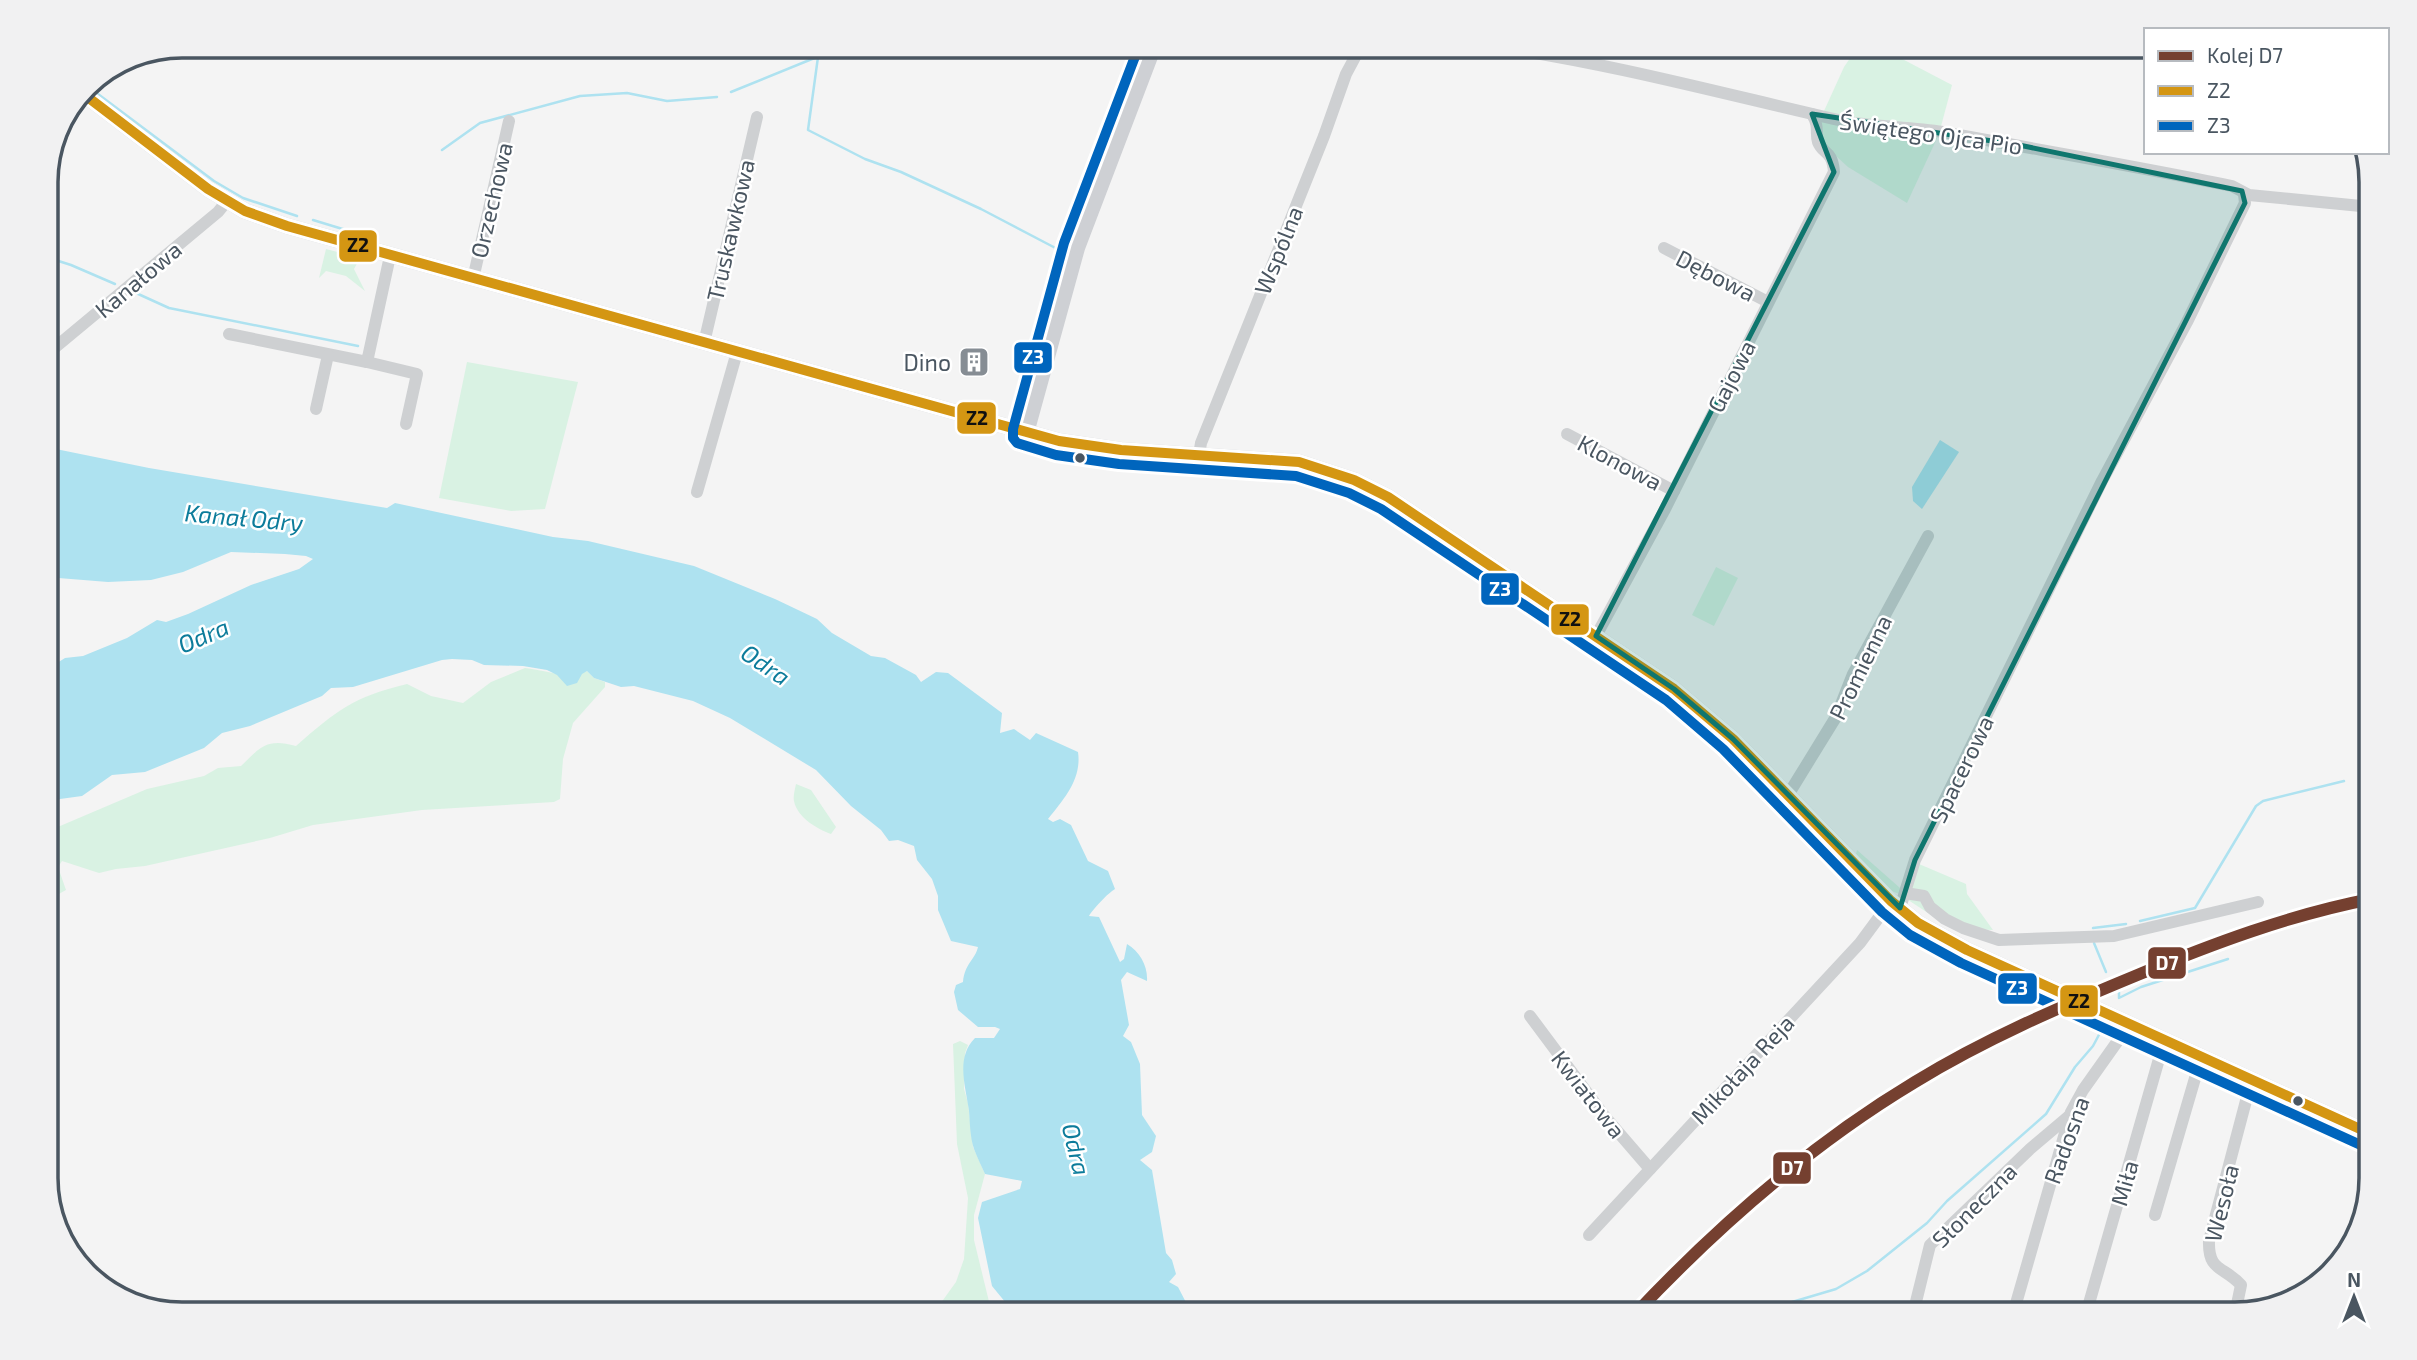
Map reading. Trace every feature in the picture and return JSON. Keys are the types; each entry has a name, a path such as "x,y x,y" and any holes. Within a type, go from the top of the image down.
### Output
{"main road":[{"path":"1026,433 1077,248 1149,58"},
{"path":"90,99 208,189 227,201 287,226 1059,441 1110,449 1299,462 1366,486 1388,497 1674,689 1733,739 1930,930 2206,1064 2252,1078 2359,1128"}],"street":[{"name":"Wspólna","path":"1199,455 1201,443 1355,58"},
{"name":"Świętego Ojca Pio","path":"1562,58 1610,66 1812,114 1880,127 1922,130 2020,145 2232,186 2244,194 2359,206"},
{"name":"Gajowa","path":"1596,636 1674,491 1834,172 1832,157 1818,141 1817,122 1812,114"},
{"name":"Truskawkowa","path":"704,343 757,117"},
{"name":"Orzechowa","path":"473,279 509,121"},
{"name":"Spacerowa","path":"1899,900 1915,860 2102,481 2187,322 2245,203 2244,194"},
{"name":"Kanałowa","path":"58,345 218,212 227,201"},
{"name":"Dębowa","path":"1664,248 1768,302"},
{"path":"367,362 390,256"},
{"path":"229,334 417,374 405,424"},
{"path":"697,492 737,352"},
{"path":"316,410 328,355"},
{"name":"Klonowa","path":"1567,434 1674,491"},
{"name":"Promienna","path":"1788,795 1836,717 1853,674 1928,536"},
{"path":"1899,900 1924,896 1930,907 1945,919 1963,929 1999,940 2114,936 2258,902"},
{"name":"Mikołaja Reja","path":"1589,1235 1899,900"},
{"name":"Kwiatowa","path":"1530,1016 1606,1118 1650,1169"},
{"name":"Radosna","path":"2016,1302 2070,1116 2083,1090 2122,1035 2161,1052 2206,1064"},
{"name":"Miła","path":"2089,1302 2161,1052"},
{"path":"2155,1215 2206,1064"},
{"name":"Wesoła","path":"2237,1302 2241,1284 2214,1266 2209,1254 2210,1241 2252,1078"},
{"name":"Słoneczna","path":"1916,1302 1930,1245 2030,1149 2070,1116"}],"highlighted area":[{"path":"1812,114 2019,145 2242,191 2245,203 1915,860 1900,908 1733,739 1674,689 1596,636 1834,172"}],"green space":[{"path":"1850,58 1900,58 1952,85 1939,134 1907,203 1848,167 1822,143 1819,122"},
{"path":"326,249 360,258 354,269 365,291 346,276 326,271 319,278"},
{"path":"467,362 578,382 545,509 511,511 439,498"},
{"path":"1716,567 1738,578 1714,626 1692,615"},
{"path":"525,668 564,675 587,671 594,678 605,682 605,687 573,723 563,759 560,799 554,802 422,810 313,825 270,838 145,866 99,873 62,861 58,867 58,827 147,789 204,776 218,768 241,766 265,746 278,743 296,746 334,714 372,694 407,684 431,696 463,703 491,682"},
{"path":"796,784 811,790 836,827 831,834 814,826 799,812 794,799"},
{"path":"1857,850 1900,888 1912,861 1966,884 1967,894 1993,930 1951,928 1887,889 1861,862 1856,854"},
{"path":"58,867 66,890 58,894"},
{"path":"960,1041 968,1045 965,1053 964,1089 973,1147 985,1174 974,1215 974,1240 989,1302 942,1302 956,1282 964,1259 968,1198 957,1144 953,1044"}],"water":[{"path":"1940,440 1959,452 1922,509 1913,501 1912,487"},
{"path":"58,449 149,468 387,508 395,503 553,537 588,541 694,566 817,619 832,633 871,656 885,658 916,675 921,682 936,672 948,673 1002,713 1000,733 1014,729 1030,740 1036,733 1078,752 1079,762 1074,780 1066,796 1048,819 1053,822 1060,819 1071,825 1088,861 1108,871 1115,889 1089,916 1099,917 1120,962 1124,959 1127,944 1145,965 1147,981 1127,972 1121,980 1129,1025 1123,1036 1131,1042 1140,1064 1142,1115 1156,1136 1152,1152 1140,1160 1152,1170 1166,1253 1172,1260 1176,1274 1169,1282 1178,1287 1186,1302 1005,1302 992,1286 978,1218 982,1202 1020,1189 1022,1181 985,1174 972,1140 963,1073 965,1054 975,1038 994,1038 1000,1029 978,1027 958,1010 954,992 956,985 963,982 978,947 951,941 938,910 938,896 932,879 917,860 914,846 898,840 889,841 881,830 851,806 816,770 730,718 693,701 634,686 621,687 594,678 587,671 577,683 567,686 557,675 547,670 484,665 472,660 452,659 353,687 331,688 322,696 250,726 222,733 204,748 145,772 112,775 82,796 58,800 58,662 65,658 83,656 127,638 157,620 166,622 251,585 299,569 313,559 285,554 231,552 183,572 151,580 108,582 58,578"}],"waterway":[{"path":"731,92 815,58"},
{"path":"818,58 808,130 865,159 901,172 981,209 1065,253 1032,365 1024,405 1014,415"},
{"path":"96,92 214,181 243,198 297,216"},
{"path":"442,150 480,123 580,96 627,93 667,101 717,97"},
{"path":"313,220 359,234"},
{"path":"58,261 115,284"},
{"path":"136,293 169,308 358,346"},
{"path":"2140,921 2195,908 2256,806 2263,801 2344,781"},
{"path":"2093,928 2126,924"},
{"path":"2094,943 2106,972"},
{"path":"2119,988 2119,998 2141,987 2228,959"},
{"path":"1792,1302 1836,1289 1867,1271 1927,1223 1947,1201 2046,1114 2101,1031"}],"rail line":[{"name":"D7","path":"1647,1302 1699,1249 1767,1188 1876,1106 1941,1066 2051,1012 2193,953 2251,931 2359,902"}],"transit line":[{"name":"Z3","path":"1134,58 1064,243 1013,429 1013,438 1017,443 1056,455 1119,464 1296,476 1349,493 1381,509 1666,700 1723,749 1882,912 1910,935 1961,963 2359,1144"},
{"name":"Z2","path":"90,99 208,189 245,211 287,226 1059,441 1121,450 1299,462 1354,480 1388,497 1674,689 1733,739 1891,901 1918,923 1967,950 2359,1129"}],"place":[{"name":"Dino","path":"974,362"}],"water label":[{"name":"Kanał Odry","path":"244,517"},
{"name":"Odra","path":"203,635"},
{"name":"Odra","path":"766,664"},
{"name":"Odra","path":"1077,1149"}]}
